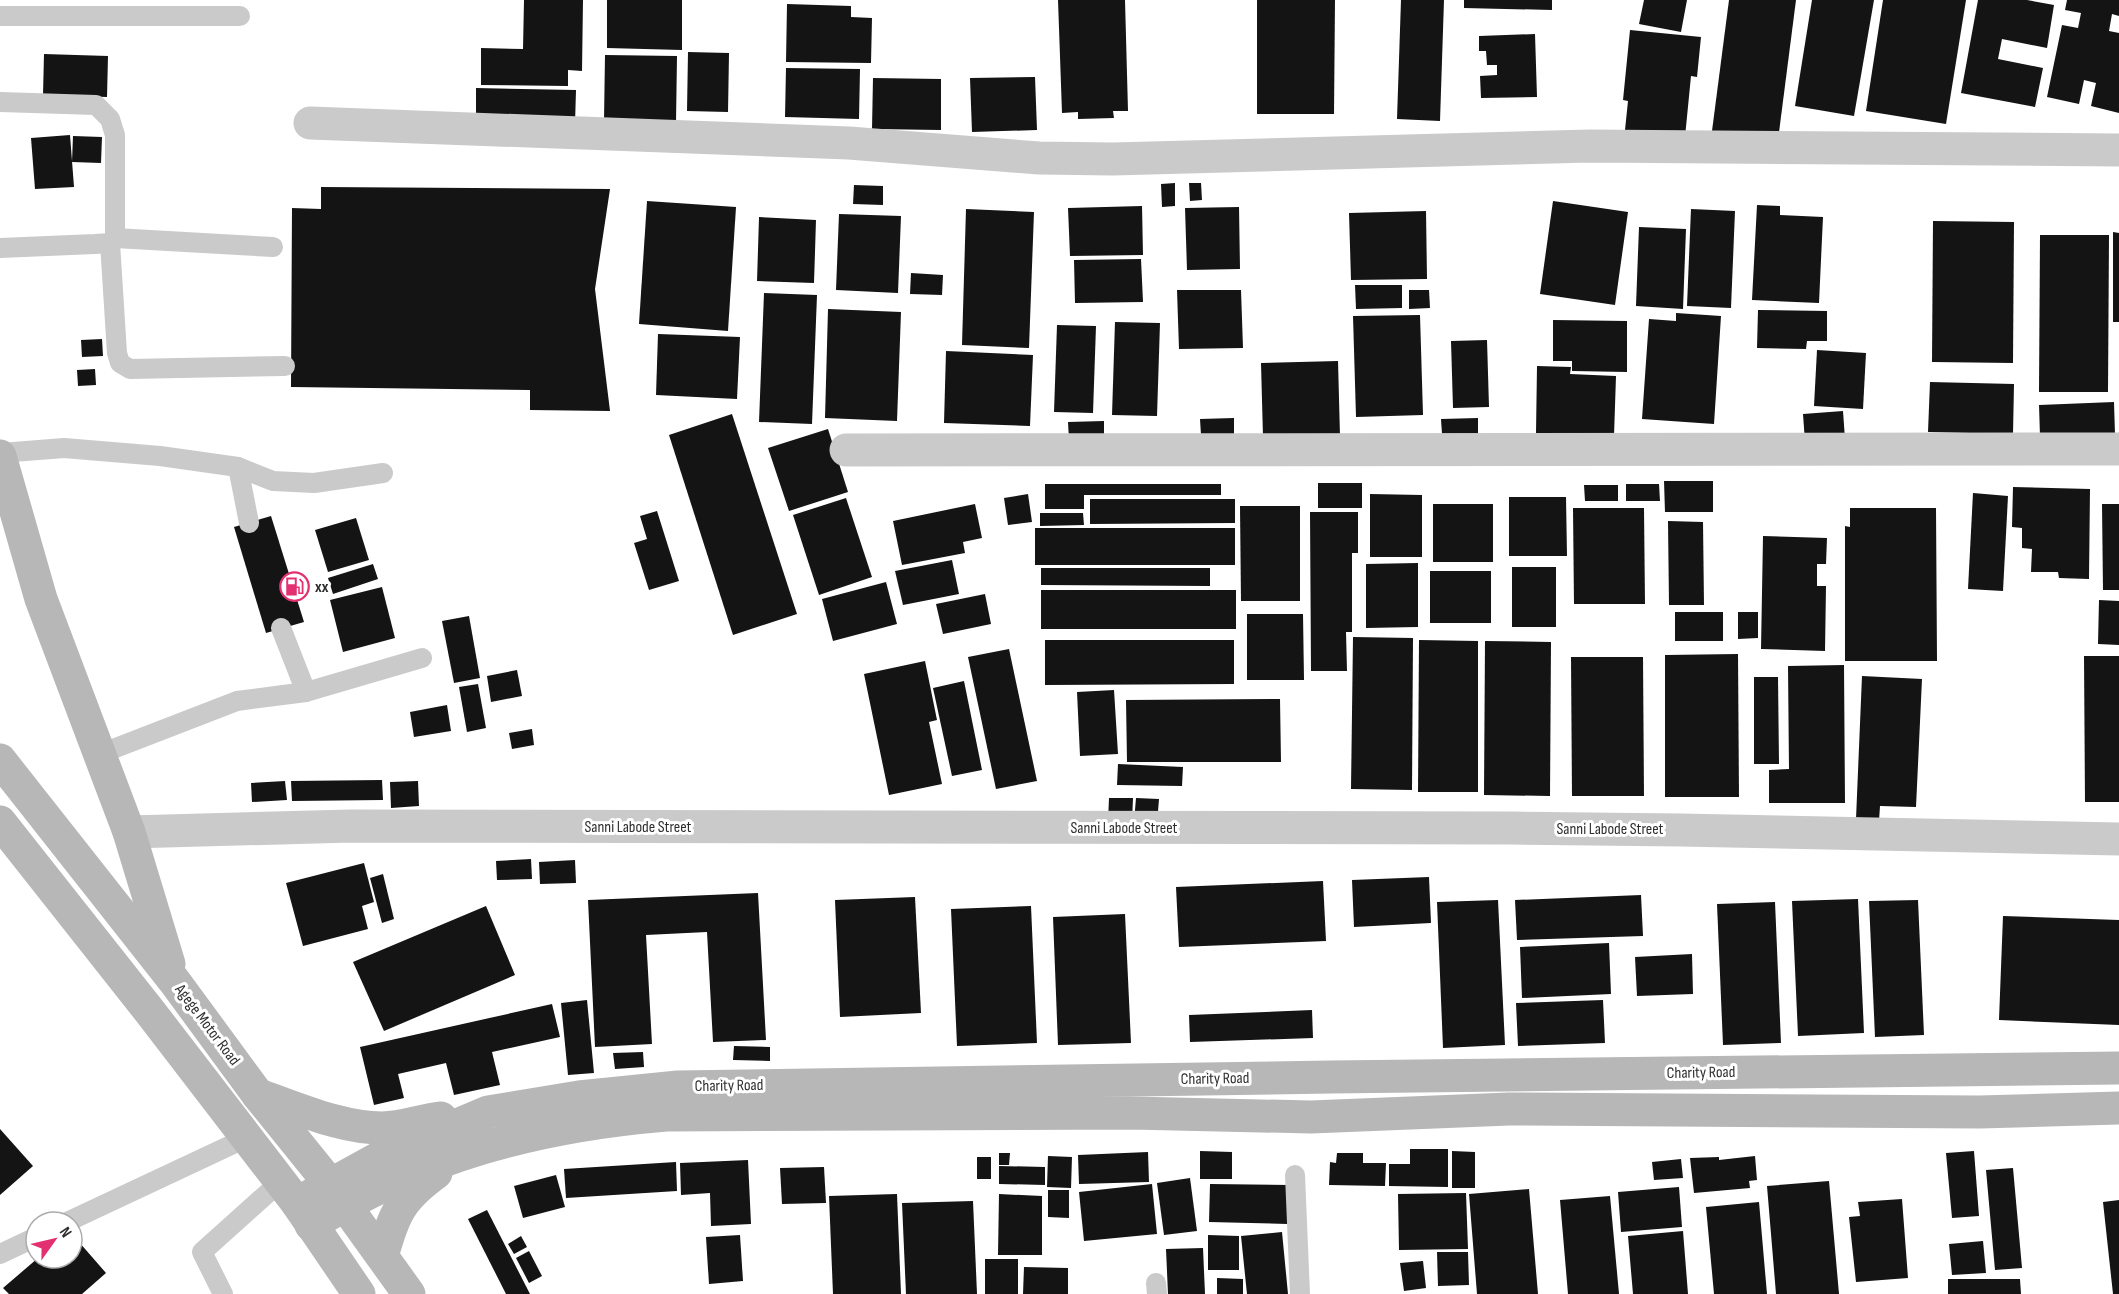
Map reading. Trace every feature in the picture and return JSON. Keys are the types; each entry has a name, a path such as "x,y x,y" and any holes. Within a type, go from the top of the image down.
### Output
{"street":[{"path":"310,123 849,142 1039,158 1102,159 1590,146 2119,150"},
{"path":"846,450 2119,449"},
{"path":"0,455 41,599 129,832 175,982"},
{"name":"Agege Motor Road","path":"0,760 175,982 258,1095 337,1194 395,1282"},
{"path":"0,822 151,1013 296,1204 359,1294"},
{"name":"Sanni Labode Street","path":"129,832 351,826 1498,828 2119,839"},
{"name":"Charity Road","path":"337,1194 377,1159 488,1112 579,1097 678,1087 2119,1068"},
{"path":"258,1095 335,1121 384,1128 488,1112"},
{"name":"Charity Road","path":"337,1194 511,1139 612,1120 666,1115 1131,1113 1311,1118 1509,1109 1980,1112 2119,1108"},
{"path":"395,1282 390,1231 400,1206 414,1189 462,1153"},
{"path":"296,1204 337,1194"}],"lane":[{"path":"0,16 240,16"},
{"path":"0,102 96,105 110,119 115,135 113,240 117,354 120,363 130,369 285,366"},
{"path":"0,248 113,240 273,247"},
{"path":"0,455 64,448 160,456 238,467 273,481 314,483 383,473"},
{"path":"238,467 249,523"},
{"path":"281,628 306,693"},
{"path":"100,754 237,701 306,693 422,658"},
{"path":"84,1214 246,1138"},
{"path":"1295,1175 1300,1294"},
{"path":"223,1294 202,1252 296,1204"},
{"path":"0,1254 24,1243"}],"building":[{"path":"524,0 583,0 582,71 568,70 568,86 481,85 481,48 523,49"},
{"path":"607,0 682,0 682,50 607,48"},
{"path":"1058,0 1125,0 1128,111 1113,111 1114,118 1078,119 1078,112 1062,113"},
{"path":"1257,0 1335,0 1334,114 1257,114"},
{"path":"1401,0 1444,0 1440,121 1397,119"},
{"path":"1464,0 1552,0 1552,10 1464,8"},
{"path":"1644,0 1687,0 1681,32 1639,24"},
{"path":"1729,0 1796,0 1778,140 1712,131"},
{"path":"1812,0 1874,0 1854,116 1795,106"},
{"path":"1883,0 1966,0 1946,124 1866,111"},
{"path":"1978,0 2027,0 2054,5 2047,48 2002,39 1998,59 2043,68 2035,107 1961,93"},
{"path":"2067,0 2119,0 2119,16 2112,14 2109,31 2119,33 2119,113 2091,106 2096,83 2084,80 2079,104 2047,97 2062,25 2078,28 2081,13 2065,10"},
{"path":"787,4 851,6 851,17 872,18 871,63 786,62"},
{"path":"1630,30 1701,37 1697,77 1691,76 1685,137 1625,130 1628,101 1623,100"},
{"path":"1535,34 1537,97 1481,98 1480,76 1497,75 1497,65 1487,65 1486,51 1479,51 1479,36"},
{"path":"688,52 729,53 728,112 687,111"},
{"path":"44,54 108,56 107,97 43,95"},
{"path":"605,55 677,56 676,122 604,121"},
{"path":"786,68 860,69 859,119 785,117"},
{"path":"1035,77 1037,130 972,132 970,78"},
{"path":"873,78 941,79 941,130 872,129"},
{"path":"476,88 576,90 575,124 476,121"},
{"path":"70,135 74,187 35,189 31,138"},
{"path":"73,136 102,137 101,163 72,162"},
{"path":"1175,183 1175,206 1162,207 1161,184"},
{"path":"1189,183 1201,183 1202,200 1190,201"},
{"path":"854,185 883,186 883,205 853,204"},
{"path":"321,187 610,189 595,289 610,411 530,410 530,390 291,387 292,208 321,209"},
{"path":"647,201 736,207 728,331 639,324"},
{"path":"1553,201 1628,212 1615,305 1540,294"},
{"path":"1757,205 1780,206 1780,215 1823,217 1819,303 1752,300"},
{"path":"1142,206 1143,255 1070,256 1068,208"},
{"path":"1239,207 1240,269 1187,270 1185,208"},
{"path":"966,209 1034,212 1029,348 962,345"},
{"path":"1691,209 1735,211 1731,308 1687,306"},
{"path":"1426,211 1427,279 1351,280 1349,213"},
{"path":"839,214 901,216 898,293 836,290"},
{"path":"759,217 816,220 814,283 757,281"},
{"path":"1933,221 2014,222 2013,363 1932,362"},
{"path":"1639,227 1686,229 1683,309 1636,306"},
{"path":"2113,232 2119,233 2119,322 2113,322"},
{"path":"2040,235 2109,235 2108,392 2039,392"},
{"path":"1141,259 1143,302 1075,303 1074,260"},
{"path":"911,273 943,275 942,295 910,294"},
{"path":"1355,285 1402,285 1402,308 1356,309"},
{"path":"1177,290 1241,290 1243,348 1179,349"},
{"path":"1409,290 1429,290 1430,308 1409,309"},
{"path":"764,293 817,295 812,424 759,422"},
{"path":"828,309 901,312 897,421 825,418"},
{"path":"1758,310 1827,311 1827,341 1807,341 1806,349 1757,348"},
{"path":"1676,313 1721,316 1714,424 1642,419 1649,319 1676,321"},
{"path":"1420,315 1423,415 1356,417 1353,316"},
{"path":"1553,320 1627,321 1627,372 1572,371 1572,361 1553,361"},
{"path":"1115,322 1160,323 1157,416 1112,415"},
{"path":"1057,325 1096,326 1093,413 1054,412"},
{"path":"658,334 740,337 737,399 656,395"},
{"path":"102,339 103,356 82,357 81,340"},
{"path":"1487,340 1489,407 1453,408 1451,341"},
{"path":"1817,350 1866,353 1863,409 1814,406"},
{"path":"946,351 1033,355 1030,426 944,423"},
{"path":"1338,361 1340,436 1263,437 1261,363"},
{"path":"1537,366 1571,367 1570,374 1616,376 1614,436 1536,433"},
{"path":"95,369 96,385 78,386 77,370"},
{"path":"1930,382 2014,384 2013,434 1928,432"},
{"path":"2114,402 2115,435 2040,437 2039,405"},
{"path":"1843,411 1845,439 1805,442 1803,414"},
{"path":"732,414 797,614 733,635 669,435"},
{"path":"1234,418 1234,434 1201,435 1200,419"},
{"path":"1478,418 1478,434 1442,434 1441,419"},
{"path":"1104,421 1104,440 1069,440 1068,422"},
{"path":"828,429 848,492 789,511 768,448"},
{"path":"1664,481 1713,481 1713,512 1665,512"},
{"path":"1318,483 1362,483 1362,508 1318,508"},
{"path":"1045,484 1221,484 1221,495 1084,495 1084,509 1045,509"},
{"path":"1626,484 1659,484 1660,501 1626,501"},
{"path":"1584,485 1618,485 1618,501 1585,501"},
{"path":"2013,487 2090,489 2089,579 2059,578 2058,572 2031,572 2032,549 2022,548 2022,528 2012,527"},
{"path":"1973,493 2008,496 2003,591 1968,589"},
{"path":"1028,494 1032,522 1008,525 1004,498"},
{"path":"1370,494 1422,495 1422,557 1370,557"},
{"path":"1509,497 1566,497 1567,556 1509,556"},
{"path":"846,498 872,577 819,595 793,515"},
{"path":"1090,499 1235,499 1235,523 1090,524"},
{"path":"975,504 982,538 963,542 965,553 902,565 893,521"},
{"path":"1433,504 1493,504 1493,562 1433,562"},
{"path":"2102,504 2119,504 2119,590 2103,590"},
{"path":"1240,506 1300,506 1300,601 1241,601"},
{"path":"1573,508 1644,508 1645,604 1574,604"},
{"path":"1850,508 1936,508 1937,661 1845,661 1845,526 1850,527"},
{"path":"657,511 679,581 649,590 634,543 647,539 640,516"},
{"path":"1310,512 1358,512 1358,553 1352,553 1352,632 1346,632 1347,671 1311,671"},
{"path":"1040,513 1083,513 1084,525 1040,526"},
{"path":"271,516 304,622 266,633 234,527"},
{"path":"356,518 369,560 328,572 315,530"},
{"path":"1668,521 1703,522 1704,605 1669,605"},
{"path":"1035,528 1235,528 1235,565 1035,565"},
{"path":"1763,536 1827,538 1826,564 1817,564 1817,586 1826,586 1825,651 1761,649"},
{"path":"952,560 959,594 903,605 895,571"},
{"path":"1418,563 1418,627 1366,628 1366,564"},
{"path":"373,564 378,579 333,594 328,578"},
{"path":"1512,567 1556,567 1556,627 1512,627"},
{"path":"1041,568 1210,568 1210,586 1041,585"},
{"path":"1430,571 1491,571 1491,623 1430,623"},
{"path":"886,582 897,624 833,641 822,599"},
{"path":"382,587 395,638 343,652 330,600"},
{"path":"1041,590 1236,590 1236,629 1041,629"},
{"path":"985,594 991,624 943,634 936,604"},
{"path":"2099,600 2119,601 2119,645 2098,644"},
{"path":"1675,612 1723,612 1723,641 1675,641"},
{"path":"1738,612 1758,612 1758,638 1738,639"},
{"path":"1247,614 1303,614 1304,680 1247,680"},
{"path":"469,616 480,678 454,683 442,621"},
{"path":"1353,637 1413,638 1412,790 1351,789"},
{"path":"1045,640 1234,640 1234,684 1045,685"},
{"path":"1419,640 1478,641 1478,792 1418,792"},
{"path":"1485,641 1551,642 1550,796 1484,795"},
{"path":"1009,649 1037,781 996,789 968,657"},
{"path":"1738,654 1739,797 1665,797 1665,655"},
{"path":"2084,656 2119,656 2119,802 2085,802"},
{"path":"1571,657 1643,657 1644,796 1572,796"},
{"path":"925,661 937,720 929,722 942,784 889,795 864,674"},
{"path":"1844,665 1845,803 1769,803 1769,770 1789,769 1788,666"},
{"path":"517,670 522,696 491,702 487,676"},
{"path":"1862,676 1922,679 1916,807 1880,806 1879,821 1856,819"},
{"path":"1754,677 1778,677 1779,764 1754,764"},
{"path":"964,681 982,770 952,776 933,688"},
{"path":"478,684 486,728 467,732 459,687"},
{"path":"1114,690 1118,754 1080,756 1077,692"},
{"path":"1280,699 1281,762 1127,762 1126,700"},
{"path":"447,705 451,731 414,737 410,712"},
{"path":"532,729 534,745 512,749 509,733"},
{"path":"1118,764 1183,767 1182,786 1117,785"},
{"path":"382,780 383,800 292,801 291,781"},
{"path":"285,781 287,800 252,802 251,783"},
{"path":"418,781 419,806 391,808 390,782"},
{"path":"1109,798 1133,798 1132,822 1108,822"},
{"path":"1136,798 1159,799 1157,824 1134,822"},
{"path":"531,859 532,879 497,880 496,861"},
{"path":"575,860 576,883 540,884 539,862"},
{"path":"364,863 374,902 362,906 368,929 303,946 286,883"},
{"path":"383,874 394,919 382,923 370,878"},
{"path":"1429,877 1431,923 1354,927 1352,880"},
{"path":"1323,881 1326,941 1179,947 1176,887"},
{"path":"758,893 766,1040 713,1042 707,932 646,935 652,1044 595,1047 588,900"},
{"path":"1641,895 1643,936 1517,940 1515,900"},
{"path":"915,897 921,1013 840,1017 835,900"},
{"path":"1858,899 1864,1033 1798,1036 1792,901"},
{"path":"1498,900 1505,1045 1443,1048 1437,902"},
{"path":"1918,900 1924,1035 1875,1037 1869,901"},
{"path":"1775,902 1781,1043 1723,1045 1717,904"},
{"path":"486,906 515,975 384,1031 353,962"},
{"path":"1031,906 1037,1043 957,1046 951,909"},
{"path":"1125,914 1131,1043 1058,1045 1053,917"},
{"path":"2003,916 2119,920 2119,1025 1999,1020"},
{"path":"1609,943 1611,994 1522,998 1520,947"},
{"path":"1692,954 1693,994 1637,996 1635,957"},
{"path":"587,1000 594,1073 568,1075 561,1003"},
{"path":"1603,1000 1605,1043 1518,1046 1516,1003"},
{"path":"552,1004 560,1037 492,1052 500,1085 454,1095 446,1063 398,1074 404,1098 374,1105 360,1047"},
{"path":"1312,1010 1313,1038 1190,1042 1189,1015"},
{"path":"734,1046 770,1047 770,1061 733,1060"},
{"path":"643,1052 644,1067 615,1069 613,1053"},
{"path":"0,1129 33,1166 0,1195"},
{"path":"1410,1149 1448,1149 1448,1187 1389,1186 1389,1164 1410,1164"},
{"path":"1200,1151 1232,1152 1232,1179 1200,1179"},
{"path":"1452,1151 1475,1152 1475,1188 1452,1188"},
{"path":"1974,1151 1979,1216 1952,1218 1946,1153"},
{"path":"1148,1152 1149,1182 1079,1184 1078,1155"},
{"path":"999,1153 1010,1153 1009,1165 999,1165"},
{"path":"1337,1153 1363,1153 1363,1163 1386,1163 1385,1186 1329,1185 1330,1162 1336,1163"},
{"path":"1048,1156 1072,1157 1071,1188 1047,1187"},
{"path":"1755,1156 1757,1180 1749,1181 1750,1188 1694,1193 1690,1158 1719,1157 1719,1160"},
{"path":"977,1157 991,1157 991,1179 977,1179"},
{"path":"1681,1159 1683,1178 1654,1180 1652,1162"},
{"path":"748,1160 751,1224 711,1226 710,1193 681,1195 680,1163"},
{"path":"676,1162 677,1191 566,1198 564,1169"},
{"path":"999,1166 1045,1167 1045,1185 999,1184"},
{"path":"824,1167 826,1203 782,1204 780,1168"},
{"path":"2013,1168 2022,1268 1995,1270 1986,1170"},
{"path":"556,1175 565,1207 523,1218 514,1186"},
{"path":"1190,1178 1197,1231 1164,1235 1157,1183"},
{"path":"1829,1181 1839,1294 1776,1294 1767,1186"},
{"path":"1152,1184 1157,1234 1084,1241 1079,1192"},
{"path":"1210,1184 1289,1185 1288,1224 1209,1222"},
{"path":"1679,1187 1682,1227 1621,1232 1618,1192"},
{"path":"1529,1189 1538,1294 1477,1294 1469,1194"},
{"path":"1048,1190 1069,1190 1069,1218 1048,1217"},
{"path":"1466,1193 1468,1249 1399,1250 1398,1194"},
{"path":"897,1194 901,1294 833,1294 829,1196"},
{"path":"999,1194 1042,1196 1042,1255 998,1255"},
{"path":"1610,1196 1619,1294 1568,1294 1560,1200"},
{"path":"1902,1199 1908,1278 1856,1282 1849,1217 1860,1216 1858,1202"},
{"path":"2119,1200 2119,1294 2113,1294 2103,1202"},
{"path":"973,1201 977,1294 906,1294 902,1203"},
{"path":"1759,1202 1767,1294 1714,1294 1706,1207"},
{"path":"487,1210 530,1294 506,1294 468,1219"},
{"path":"1683,1231 1688,1294 1633,1294 1628,1236"},
{"path":"1282,1232 1288,1294 1247,1294 1241,1236"},
{"path":"740,1235 743,1281 709,1284 706,1237"},
{"path":"1208,1235 1239,1236 1239,1270 1208,1270"},
{"path":"521,1236 527,1247 514,1254 508,1244"},
{"path":"1983,1241 1986,1273 1952,1275 1949,1244"},
{"path":"84,1248 106,1273 82,1294 9,1294 3,1288 24,1270 84,1270"},
{"path":"1203,1248 1205,1294 1168,1294 1166,1249"},
{"path":"529,1251 542,1276 529,1283 516,1258"},
{"path":"1437,1252 1468,1252 1469,1285 1438,1286"},
{"path":"985,1259 1018,1259 1018,1294 985,1294"},
{"path":"1423,1261 1426,1288 1404,1291 1400,1263"},
{"path":"1024,1267 1068,1268 1068,1294 1023,1294"},
{"path":"1217,1278 1243,1279 1243,1294 1217,1294"},
{"path":"1948,1279 2020,1279 2021,1294 1948,1294"}],"place":[{"name":"xx","path":"294,587"}]}
